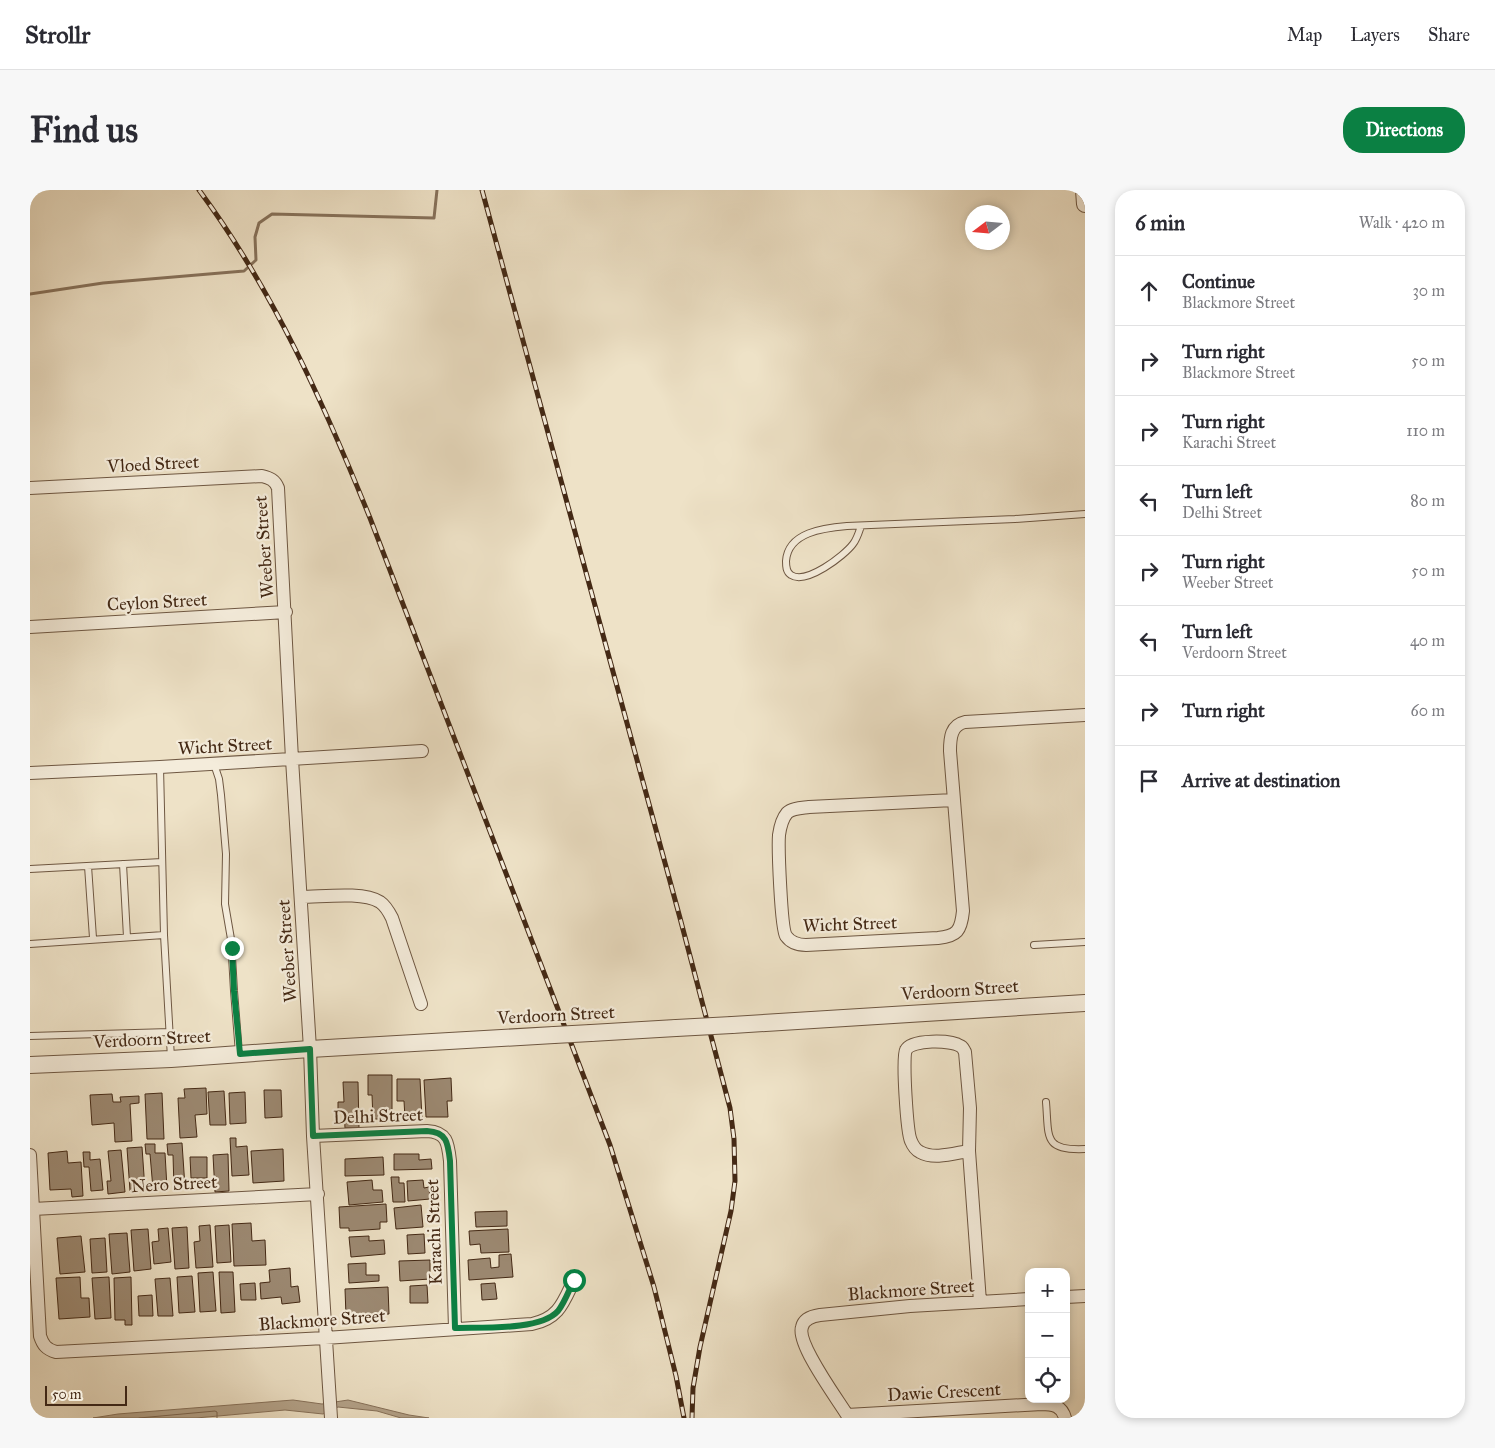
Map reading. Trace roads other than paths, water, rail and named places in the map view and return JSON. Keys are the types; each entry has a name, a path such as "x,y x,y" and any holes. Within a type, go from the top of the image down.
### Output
{"street":[{"path":"1084,190 1085,204"},
{"name":"Vloed Street","path":"30,488 262,476 270,478 275,482"},
{"name":"Weeber Street","path":"275,482 279,496 286,612 292,759 310,1049 313,1136 331,1418"},
{"name":"Ceylon Street","path":"30,627 286,612"},
{"name":"Wicht Street","path":"954,800 809,807 795,809 787,813 782,822 779,837 782,918 785,934 790,941 798,945 806,945 938,938 954,934 960,928 963,911 950,738 953,731 961,723 1085,715"},
{"name":"Wicht Street","path":"30,773 422,751"},
{"path":"301,898 360,896 371,898 386,907 392,918 421,1004"},
{"name":"Verdoorn Street","path":"30,1065 172,1059 310,1049 1085,1003"},
{"path":"969,1151 932,1156 924,1154 914,1147 909,1135 904,1064 906,1050 909,1046 920,1043 951,1042 962,1046 965,1052 970,1108 969,1151 980,1302"},
{"name":"Delhi Street","path":"313,1136 427,1131 438,1132 442,1135"},
{"name":"Karachi Street","path":"442,1135 446,1140 450,1161 455,1328"},
{"path":"30,1155 33,1209"},
{"name":"Nero Street","path":"33,1209 318,1194"},
{"name":"Blackmore Street","path":"33,1209 40,1336 43,1345 49,1350 56,1352 326,1338 455,1328 518,1326 550,1318 564,1303 574,1280"},
{"path":"1070,1297 1085,1296"},
{"name":"Blackmore Street","path":"848,1416 805,1347 801,1328 810,1317 910,1306 1025,1299"},
{"name":"Dawie Crescent","path":"848,1416 1042,1404 1058,1407 1064,1413 1065,1418"}],"lane":[{"path":"861,526 852,545 827,565 803,577 788,573 786,558 792,547 799,538 822,529 835,527 1085,514"},
{"path":"214,764 219,779 221,795 226,854 224,904 231,939 240,1054"},
{"path":"160,767 164,934 172,1059"},
{"path":"30,869 162,862"},
{"path":"123,864 127,937"},
{"path":"88,866 93,938"},
{"path":"30,944 164,934"},
{"path":"1034,945 1085,942"},
{"path":"30,1036 170,1032"},
{"path":"1046,1102 1049,1137 1052,1142 1058,1147 1067,1149 1085,1149"}],"water":[{"path":"293,1400 322,1404 348,1400 429,1418 401,1418 377,1411 338,1407 323,1414 285,1410 196,1418 93,1418 118,1414"}],"waterway":[{"path":"30,294 103,283 244,271 256,260 255,237 259,223 272,214 434,218 437,190"}],"railway":[{"path":"199,190 226,228 250,267 295,349 315,390 370,518 610,1145 654,1287 676,1376 684,1418"},
{"path":"482,190 730,1108 734,1139 735,1181 731,1211 700,1347 693,1388 692,1418"}]}
